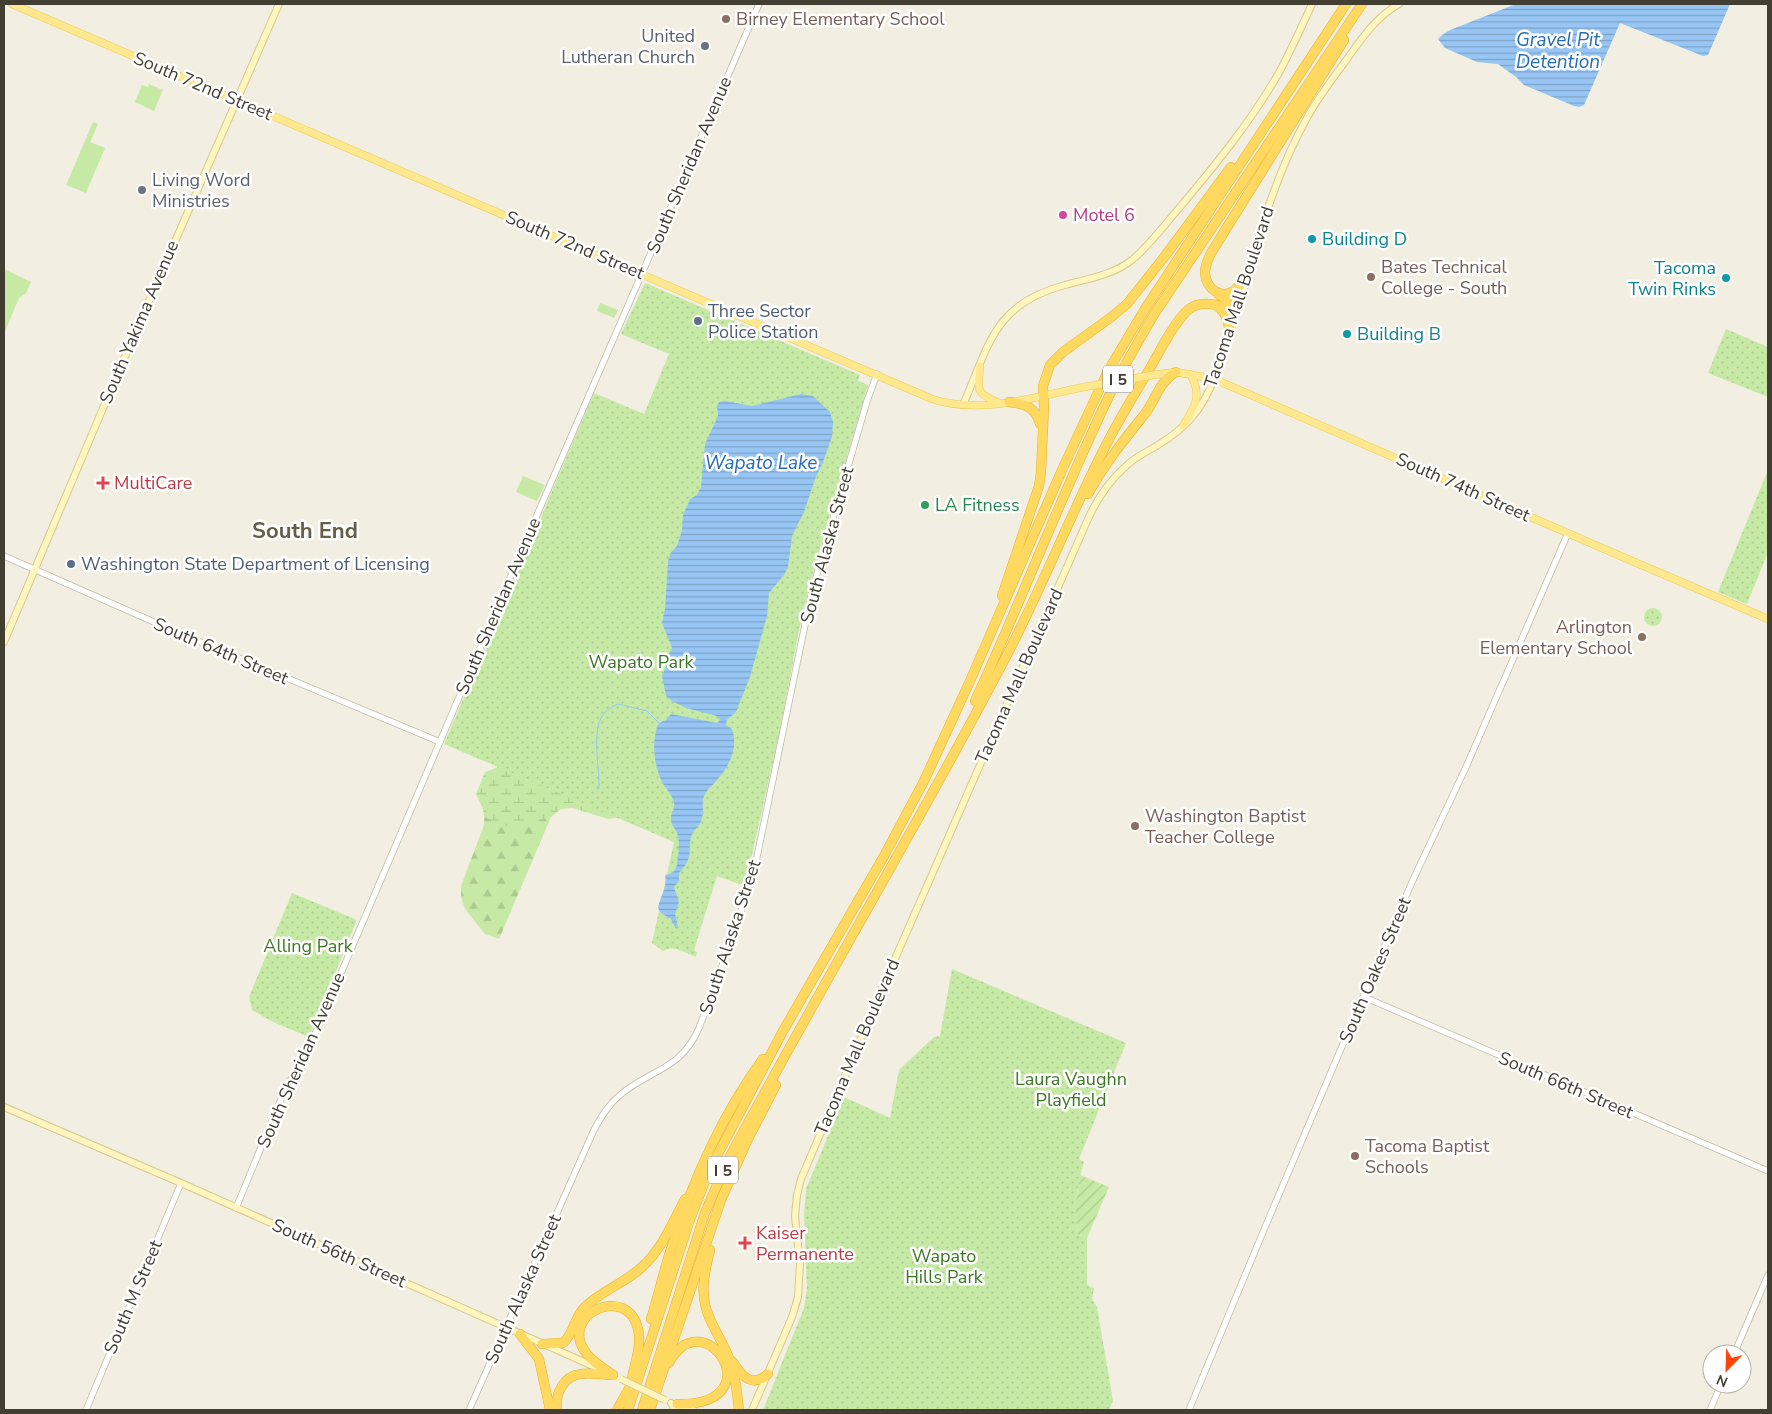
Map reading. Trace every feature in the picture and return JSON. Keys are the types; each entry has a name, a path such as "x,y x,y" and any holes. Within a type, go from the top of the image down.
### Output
{"highway":[{"name":"I 5","path":"628,1410 706,1178 724,1140 783,1030 900,827 942,743 1066,461 1108,371 1145,309 1346,4"},
{"name":"I 5","path":"642,1410 714,1190 743,1132 934,787 980,691 1110,394 1155,313 1363,4"},
{"path":"1238,307 1211,288 1206,280 1205,271 1209,256 1323,75 1363,4"},
{"path":"981,656 1036,497 1041,472 1043,386 1045,377 1054,359 1110,318 1132,298 1273,113"},
{"path":"1211,288 1221,294 1229,294 1238,287 1248,273"},
{"path":"934,787 1007,654 1055,556 1104,448 1176,326 1184,314 1192,307 1202,303 1238,307"},
{"path":"1212,304 1227,317 1229,338"},
{"path":"1055,556 1109,460 1150,408 1164,382 1176,372"},
{"path":"1004,402 1027,405 1035,411 1040,424 1042,442"},
{"path":"650,1410 721,1200 743,1149 846,948"},
{"path":"621,1410 652,1318 670,1254 702,1168 711,1147 749,1078 783,1030"},
{"path":"743,1149 713,1240 703,1282 704,1301 707,1312 735,1366 746,1378 754,1380 759,1380 768,1374"},
{"path":"542,1344 563,1343 569,1336 578,1315 586,1305 627,1278 647,1262 660,1244 702,1168"},
{"path":"617,1377 590,1357 583,1349 580,1339 581,1326 585,1319 594,1310 608,1306 617,1307 628,1312 637,1326 638,1347 631,1383 617,1410"},
{"path":"520,1334 539,1359 550,1410"},
{"path":"658,1386 671,1360 687,1345 696,1342 717,1350 724,1358 727,1368 726,1380 721,1390 706,1402 676,1406"},
{"path":"723,1342 734,1372 740,1410"},
{"path":"557,1410 557,1398 560,1390 571,1377 584,1373 617,1377"}],"main road":[{"name":"South 72nd Street","path":"12,4 932,399 963,405 1004,402 1153,375"},
{"name":"South Yakima Avenue","path":"4,642 126,352 279,4"},
{"path":"963,405 998,326 1020,304 1039,293 1116,270 1128,262 1146,246 1216,166 1255,112 1293,45 1312,4"},
{"name":"Tacoma Mall Boulevard","path":"752,1410 794,1310 799,1291 800,1264 795,1216 801,1179 891,968 1082,533 1099,498 1118,473 1132,461 1159,445 1183,426 1204,403 1229,338 1266,212 1290,152 1308,115 1367,31 1383,14 1399,4"},
{"path":"980,366 980,391 983,396 1004,402"},
{"name":"South 74th Street","path":"1153,375 1176,372 1214,379 1768,619"},
{"path":"1183,426 1198,394 1190,374"},
{"name":"South 56th Street","path":"4,1107 181,1183 617,1377 676,1406 693,1410"}],"street":[{"name":"South Sheridan Avenue","path":"236,1208 290,1080 311,1043 759,4"},
{"name":"South Alaska Street","path":"469,1410 590,1138 603,1114 625,1091 677,1060 691,1043 701,1023 753,876 812,591 877,374"},
{"name":"South Oakes Street","path":"1189,1410 1412,882 1466,767 1568,533"},
{"name":"South 64th Street","path":"4,556 179,633 440,742"},
{"name":"South 66th Street","path":"1364,997 1768,1171"},
{"name":"South M Street","path":"86,1410 181,1183"},
{"path":"1738,1344 1768,1275"},
{"path":"1710,1410 1717,1394"}],"green space":[{"path":"149,84 163,90 154,111 135,102 142,85 148,87"},
{"path":"93,122 98,124 90,142 105,148 86,193 66,185"},
{"path":"4,269 31,282 26,293 19,298 4,334"},
{"name":"Wapato Park","path":"645,283 860,375 858,381 868,385 810,583 779,735 745,886 717,876 694,950 697,952 696,957 684,951 671,948 663,951 652,943 674,842 444,744 594,393 644,414 669,354 621,334"},
{"path":"600,303 618,310 614,318 597,311"},
{"path":"1726,329 1768,347 1768,397 1708,373"},
{"path":"1768,470 1768,552 1747,604 1718,592"},
{"path":"523,476 545,485 537,501 516,492"},
{"path":"1653,608 1659,611 1662,617 1659,623 1653,626 1647,623 1644,617 1647,611"},
{"path":"504,765 600,805 617,818 608,819 573,808 561,809 551,817 510,827 495,823 484,816 476,794 485,772"},
{"path":"484,816 493,821 510,825 551,817 499,939 485,934 465,909 461,897 461,886 484,825"},
{"name":"Alling Park","path":"292,893 355,919 356,922 309,1037 273,1022 252,1010 249,997"},
{"name":"Wapato Hills Park","path":"952,969 1126,1043 1079,1159 1084,1162 1077,1189 1076,1206 1077,1234 1087,1238 1087,1285 1094,1288 1092,1299 1097,1307 1113,1401 1109,1410 763,1410 804,1308 807,1288 804,1215 806,1189 844,1097 890,1118 899,1070 934,1037 940,1036"},
{"path":"1080,1175 1109,1187 1087,1238 1077,1234 1075,1207"}],"water":[{"name":"Gravel Pit Detention","path":"1516,4 1730,4 1708,55 1703,56 1620,23 1584,105 1579,107 1524,85 1498,64 1477,62 1445,48 1438,39 1450,30"},
{"name":"Wapato Lake","path":"801,394 813,396 830,412 833,422 832,437 804,512 792,536 788,567 769,593 767,616 750,677 736,712 727,720 726,725 731,728 734,741 732,756 726,769 704,796 701,820 690,840 689,857 679,873 679,881 674,887 679,902 675,914 678,926 676,929 671,919 661,913 658,908 665,888 665,875 670,874 676,868 679,839 671,821 674,803 661,780 657,766 654,751 655,736 659,723 666,720 671,714 717,723 720,720 717,716 686,708 666,696 662,676 666,667 665,661 672,648 662,623 665,609 668,561 671,552 677,546 682,530 683,515 690,499 697,495 701,487 705,444 718,416 717,406 719,402 725,401 752,406"}],"waterway":[{"path":"599,789 597,730 604,713 618,704 647,711 659,723"}],"place":[{"name":"Birney Elementary School","path":"726,19"},
{"name":"United Lutheran Church","path":"705,46"},
{"name":"Living Word Ministries","path":"142,190"},
{"name":"Motel 6","path":"1063,215"},
{"name":"Building D","path":"1312,239"},
{"name":"Bates Technical College - South","path":"1371,277"},
{"name":"Tacoma Twin Rinks","path":"1726,278"},
{"name":"Three Sector Police Station","path":"698,321"},
{"name":"Building B","path":"1347,334"},
{"name":"MultiCare","path":"103,483"},
{"name":"LA Fitness","path":"925,505"},
{"name":"Washington State Department of Licensing","path":"71,564"},
{"name":"Arlington Elementary School","path":"1642,637"},
{"name":"Washington Baptist Teacher College","path":"1135,826"},
{"name":"Tacoma Baptist Schools","path":"1355,1156"},
{"name":"Kaiser Permanente","path":"745,1243"}],"district":[{"name":"South End","path":"305,530"}],"park label":[{"name":"Laura Vaughn Playfield","path":"1071,1089"}]}
